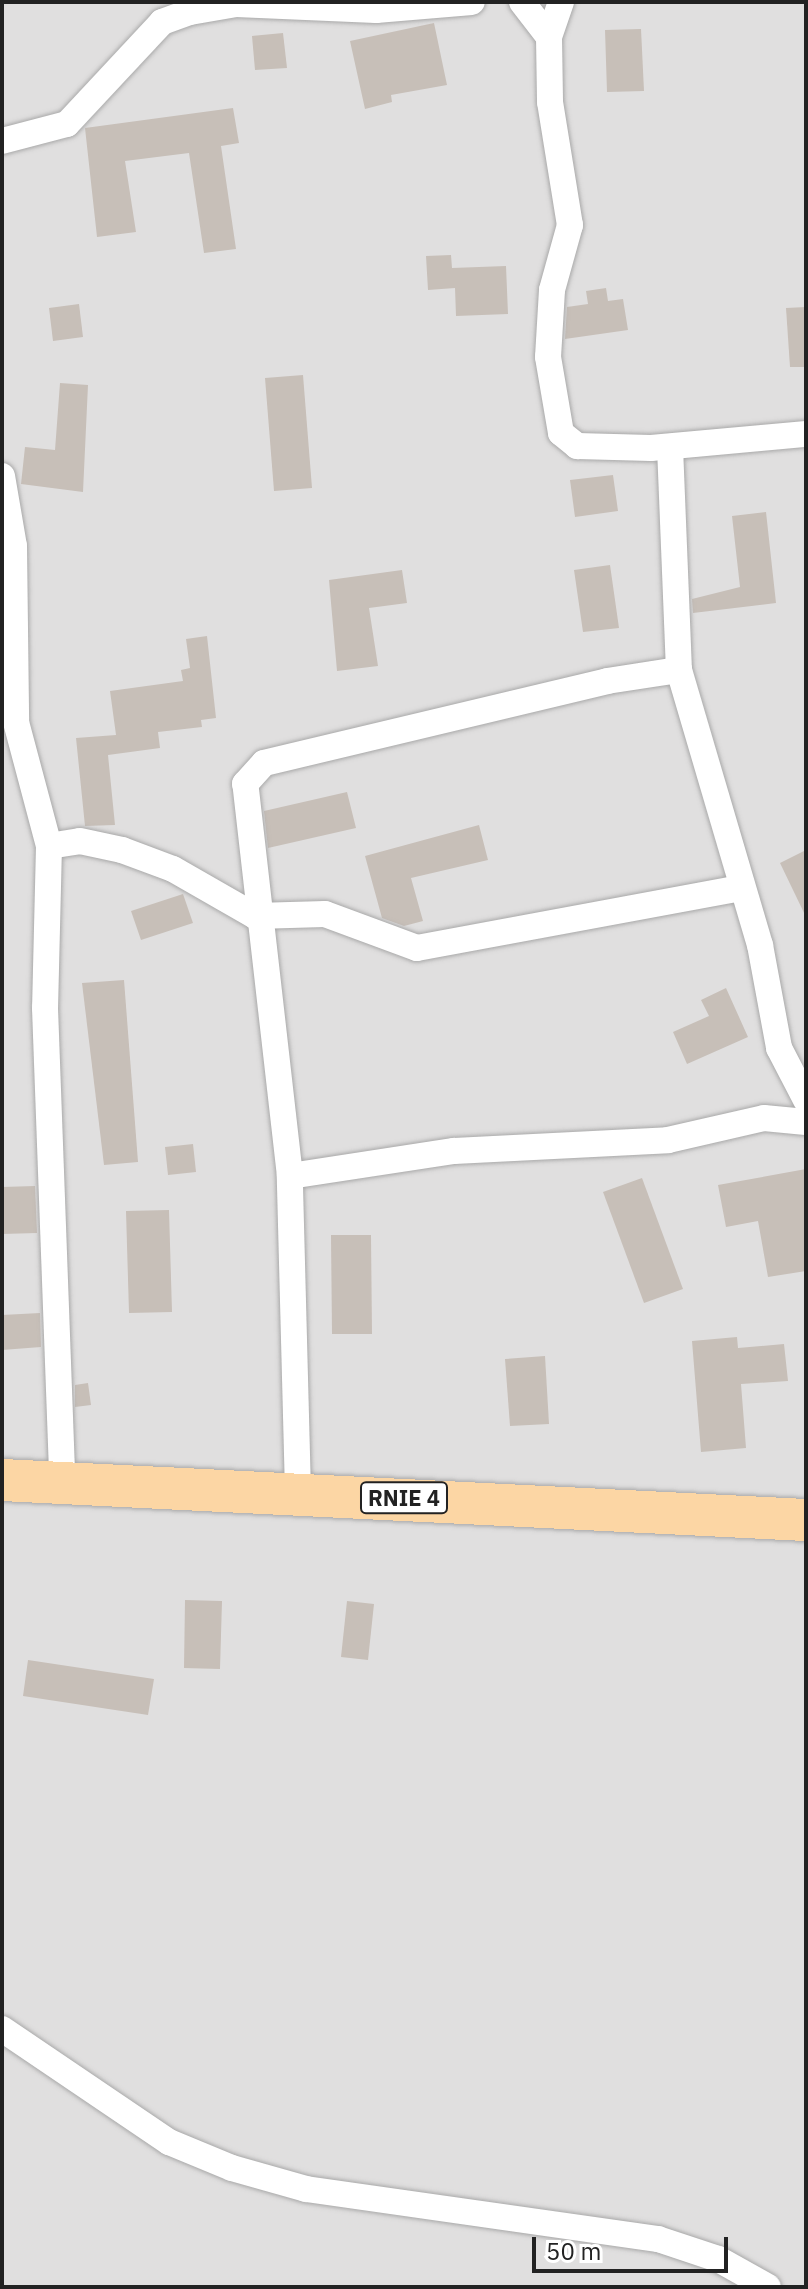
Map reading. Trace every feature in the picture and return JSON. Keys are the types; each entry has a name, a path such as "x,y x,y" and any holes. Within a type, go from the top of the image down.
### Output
{"main road":[{"name":"RNIE 4","path":"2,1480 298,1492 806,1520"}],"street":[{"path":"2,141 67,124 162,22 190,12 236,4 376,10 472,2"},
{"path":"522,2 549,37"},
{"path":"561,2 549,37 552,142 570,201 552,290 552,403 561,433 577,446 670,447 806,434"},
{"path":"670,447 679,670 742,888 779,1048 806,1100"},
{"path":"2,476 14,546 16,722 49,846 45,1008 62,1481"},
{"path":"298,1492 290,1176 255,916 245,784 264,763 679,670"},
{"path":"49,846 80,841 122,850 173,869 255,916 325,914 417,948 742,888"},
{"path":"290,1176 454,1151 668,1140 764,1118 806,1122"},
{"path":"2,2029 169,2142 232,2168 306,2189 658,2239 696,2250 768,2287"}],"shaded area":[{"path":"2,2 806,2 806,2287 2,2287"}],"building":[{"path":"434,23 447,85 391,95 392,102 365,109 350,41"},
{"path":"641,29 644,91 607,92 605,30"},
{"path":"283,33 287,68 255,70 252,36"},
{"path":"233,108 239,143 221,146 236,249 204,253 189,153 125,161 136,232 97,237 85,128"},
{"path":"451,255 452,268 506,266 508,314 456,316 455,288 428,290 426,256"},
{"path":"606,288 608,301 623,299 628,330 565,339 567,307 588,304 586,291"},
{"path":"79,304 83,337 53,341 49,308"},
{"path":"806,307 806,367 790,367 786,308"},
{"path":"303,375 312,488 274,491 265,378"},
{"path":"60,383 88,385 83,492 21,484 25,447 55,450"},
{"path":"613,475 618,511 575,517 570,480"},
{"path":"766,512 776,603 693,613 692,599 740,587 732,516"},
{"path":"610,565 619,628 583,632 574,570"},
{"path":"402,570 407,603 369,608 378,666 337,671 329,580"},
{"path":"207,636 216,718 201,720 202,727 158,732 160,748 108,755 115,825 85,826 76,738 116,735 110,691 183,681 181,670 190,668 186,639"},
{"path":"347,792 356,828 268,848 264,811"},
{"path":"479,825 488,860 411,878 423,921 404,926 382,918 365,856"},
{"path":"806,850 806,917 780,863"},
{"path":"183,894 193,923 141,940 131,911"},
{"path":"124,980 138,1162 104,1165 82,983"},
{"path":"726,988 748,1037 687,1064 673,1032 709,1016 701,1000"},
{"path":"193,1144 196,1172 168,1175 165,1147"},
{"path":"806,1169 806,1271 768,1277 758,1221 726,1227 718,1185"},
{"path":"642,1178 683,1289 644,1303 603,1192"},
{"path":"35,1186 37,1233 2,1234 2,1187"},
{"path":"169,1210 172,1312 129,1313 126,1211"},
{"path":"331,1235 371,1235 372,1334 332,1334"},
{"path":"40,1313 41,1347 2,1350 2,1315"},
{"path":"737,1337 738,1348 784,1344 788,1381 741,1384 746,1448 701,1452 692,1341"},
{"path":"545,1356 549,1424 510,1426 505,1359"},
{"path":"88,1383 91,1405 75,1407 75,1385"},
{"path":"185,1600 222,1601 220,1669 184,1668"},
{"path":"347,1601 374,1604 368,1660 341,1657"},
{"path":"28,1660 154,1679 148,1715 23,1696"}]}
